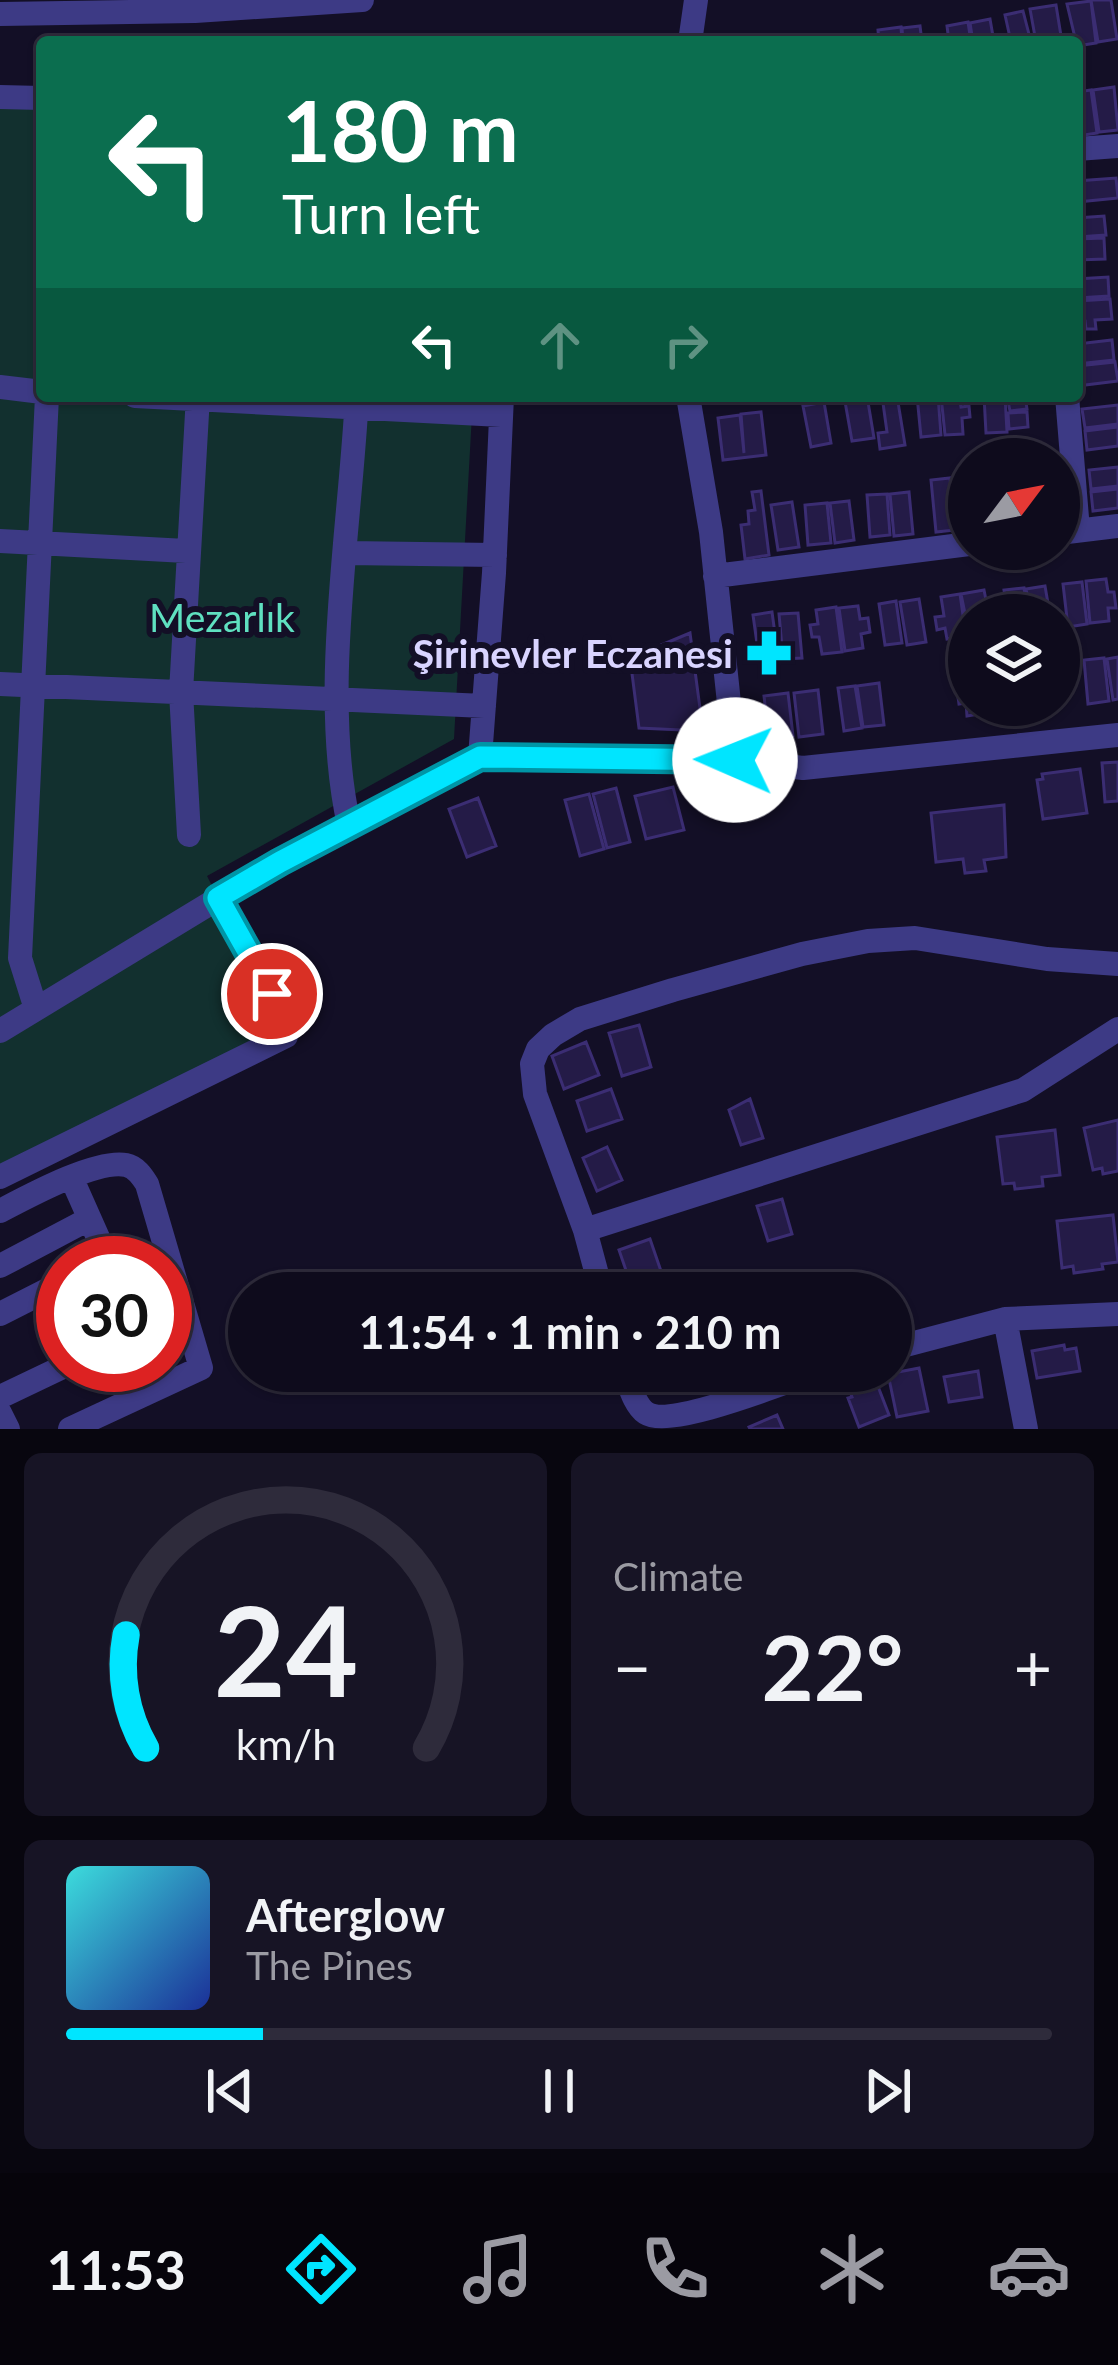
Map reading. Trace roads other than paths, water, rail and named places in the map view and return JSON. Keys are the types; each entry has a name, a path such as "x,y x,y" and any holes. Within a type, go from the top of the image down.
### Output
{"street":[{"path":"0,14 362,0"},
{"path":"692,36 696,0"},
{"path":"0,98 36,98"},
{"path":"1083,149 1118,146"},
{"path":"0,387 36,393"},
{"path":"36,1009 20,958 45,402"},
{"path":"189,835 181,692 198,402"},
{"path":"349,826 339,780 336,699 357,402 501,406 480,757"},
{"path":"689,402 716,576 735,760"},
{"path":"1067,402 1067,438"},
{"path":"1080,531 1118,526"},
{"path":"0,541 186,551"},
{"path":"716,576 948,547"},
{"path":"346,553 495,555"},
{"path":"0,684 484,706"},
{"path":"0,1031 218,898 480,757 735,760 803,769 1118,735"},
{"path":"0,1177 286,1036 290,1025 218,898"},
{"path":"596,1272 541,1112 532,1064 538,1049 580,1018 802,954 868,941 915,938 1047,959 1118,964"},
{"path":"585,1230 1023,1090 1118,1029"},
{"path":"0,1211 72,1179 124,1165 139,1172 147,1184 158,1236"},
{"path":"72,1179 97,1236"},
{"path":"0,1266 89,1220"},
{"path":"0,1314 36,1296"},
{"path":"912,1343 1005,1319 1118,1314"},
{"path":"1005,1319 1026,1429"},
{"path":"192,1348 202,1368 192,1373"},
{"path":"0,1397 36,1380"},
{"path":"70,1429 150,1392"},
{"path":"633,1392 645,1412 660,1418 754,1392"},
{"path":"0,1413 8,1429"}],"place":[{"name":"Şirinevler Eczanesi","path":"769,653"}],"park label":[{"name":"Mezarlık","path":"222,617"}]}
